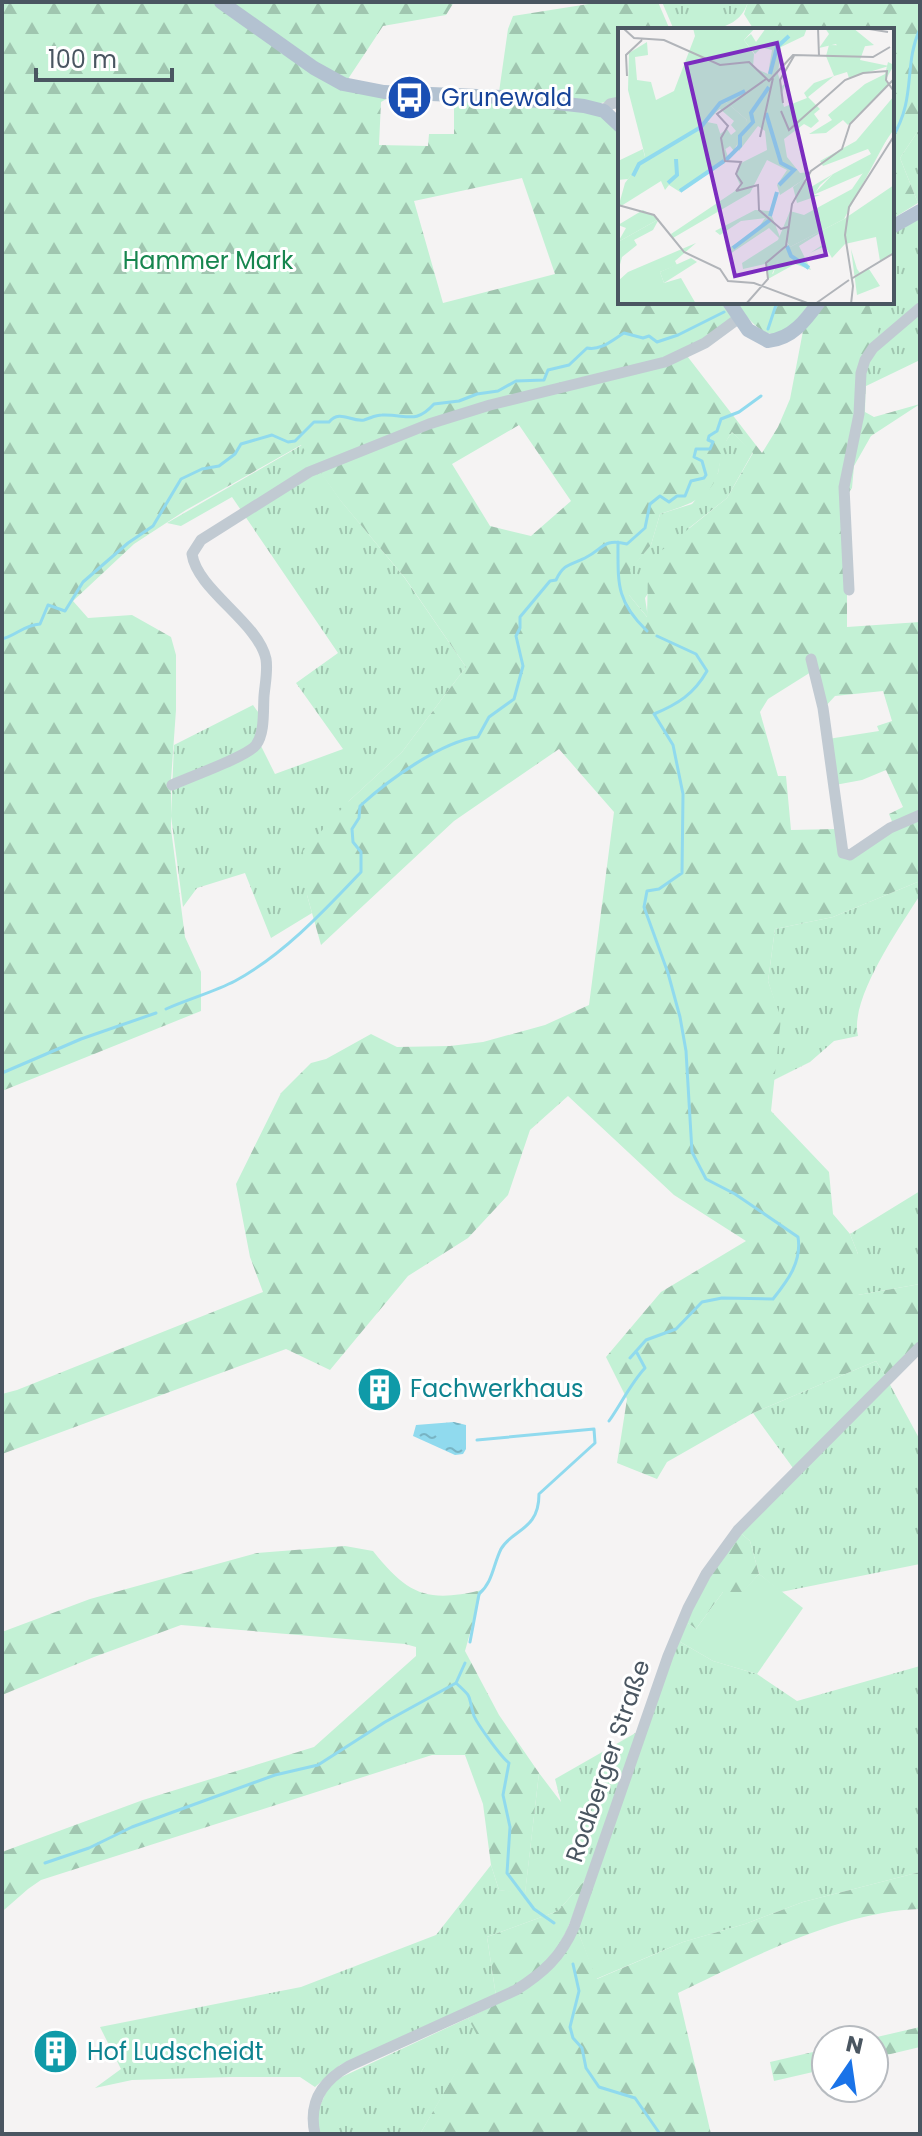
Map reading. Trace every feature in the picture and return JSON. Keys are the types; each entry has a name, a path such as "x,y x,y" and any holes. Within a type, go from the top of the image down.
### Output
{"main road":[{"path":"221,2 314,68 343,84 384,92 501,97 584,106 604,111 618,124"},
{"path":"894,226 920,211"},
{"path":"730,304 753,335 764,341 775,340 795,330 817,304"}],"street":[{"path":"604,111 610,104 618,102"},
{"path":"849,590 844,487 859,414 861,373 873,348 920,308"},
{"path":"172,785 245,753 257,744 262,725 266,658 242,622 193,562 192,554 201,540 309,472 429,424 490,405 665,362 705,343 739,318"},
{"path":"811,659 823,708 843,853 850,855 890,828 920,815"},
{"name":"Rodberger Straße","path":"315,2134 312,2119 314,2105 333,2076 516,1990 556,1960 574,1927 668,1656 706,1574 738,1530 920,1347"}],"green space":[{"name":"Hammer Mark","path":"2,2 454,2 446,15 383,26 348,79 394,90 499,92 508,29 513,16 601,2 658,2 669,28 618,28 618,99 596,104 618,131 618,304 725,304 735,318 684,352 762,453 790,399 803,331 822,304 869,304 882,343 866,364 865,412 874,417 920,404 871,436 854,466 852,488 842,502 847,551 847,627 920,622 920,881 833,917 775,929 768,981 781,1018 771,1111 829,1172 833,1214 850,1234 858,1254 858,1295 920,1284 920,1343 886,1377 876,1361 753,1413 667,1462 657,1479 617,1463 627,1399 606,1357 661,1292 746,1241 674,1195 568,1096 530,1130 508,1195 468,1238 408,1276 330,1370 286,1349 2,1454 2,1394 263,1292 250,1257 236,1184 281,1093 311,1063 326,1059 371,1034 397,1047 483,1042 545,1025 589,1005 614,812 559,749 454,821 321,945 307,895 303,851 349,801 402,752 466,667 405,578 340,500 301,445 186,510 134,544 73,601 88,618 132,615 171,637 176,655 176,710 171,829 185,937 201,972 201,1011 2,1091","holes":["390,97 454,97 454,134 429,134 428,146 379,145 381,102","522,178 555,274 443,303 414,201","519,425 571,501 531,536 490,526 452,464","732,432 753,453 727,498 661,551 648,571 647,617 629,595 630,570 651,545 660,514 697,499 711,487","811,672 821,710 836,829 791,830 786,776 778,776 760,712 768,699","883,691 892,721 877,726 879,731 828,739 824,708 835,696","886,770 903,807 889,814 893,824 846,852 835,785 862,780"]},
{"path":"662,2 748,2 743,12 728,25 718,28 673,28"},
{"path":"748,2 920,2 920,128 900,158 918,203 894,218 894,28 753,28 744,14"},
{"path":"920,128 920,202 918,203 900,158"},
{"path":"920,215 920,360 864,387 868,304 894,304 894,230"},
{"path":"736,304 809,304 781,332 764,332"},
{"path":"732,432 753,452 727,498 689,528 645,598 648,618 629,595 629,570 651,545 660,514 692,504 718,473 722,447"},
{"path":"302,445 341,501 404,577 466,667 402,752 349,801 307,895 312,913 271,938 245,873 197,888 183,907 171,816 174,745 253,705 261,716 258,740 275,774 343,749 296,683 338,653 232,497 181,526 167,523"},
{"path":"920,881 920,895 868,984 857,1021 858,1036 834,1041 810,1062 772,1081 780,1018 768,981 775,929 833,917"},
{"path":"920,1191 920,1284 858,1295 858,1254 850,1234"},
{"path":"876,1361 886,1377 793,1468 753,1413"},
{"path":"888,1381 920,1440 920,1564 781,1592 759,1574 750,1541 738,1531"},
{"path":"738,1531 750,1541 759,1574 742,1593 723,1592 696,1629 684,1620"},
{"path":"345,1546 373,1551 397,1577 420,1592 447,1596 482,1590 465,1651 499,1715 539,1773 525,1894 499,1890 491,1865 483,1804 465,1755 432,1755 41,1880 4,1910 2,1852 143,1800 314,1747 416,1656 416,1647 181,1625 2,1695 2,1632 90,1599 257,1553"},
{"path":"759,1574 803,1608 757,1674 713,1661 677,1640 684,1620 696,1629 723,1592 742,1592"},
{"path":"677,1640 713,1661 757,1674 797,1701 920,1666 920,1872 803,1902 745,1924 683,1942 596,1979 577,1929"},
{"path":"639,1731 585,1880 558,1911 487,1937 496,1996 340,2065 315,2087 300,2077 231,2077 132,2080 95,2088 121,2069 100,2027 301,1987 436,1935 491,1865 499,1890 525,1893 539,1773 561,1802 555,1779"},
{"path":"920,1872 920,1909 859,1918 827,1927 678,1993 711,2134 420,2134 477,2035 468,2018 546,1974 568,1947 577,1929 597,1979 683,1942 745,1924 803,1902"},
{"path":"585,1880 566,1931 553,1954 534,1974 496,1996 487,1937 558,1911"},
{"path":"468,2018 478,2035 420,2134 319,2134 317,2112 331,2082"},
{"path":"920,2027 920,2047 890,2054 890,2034"},
{"path":"810,2053 810,2073 774,2081 770,2062"}],"water":[{"path":"454,1422 466,1425 466,1449 463,1454 455,1455 413,1436 416,1425"}],"waterway":[{"path":"894,134 905,109 912,56 920,29"},
{"path":"768,329 776,304"},
{"path":"2,639 40,624 48,605 65,611 83,582 153,526 181,479 202,469 219,466 235,454 241,444 272,435 288,442 295,441 314,422 329,422 337,416 359,420 380,415 416,416 434,404 498,391 516,381 544,380 548,370 569,365 587,348 602,346 624,333 643,338 649,336 657,342 724,312"},
{"path":"166,1009 227,985 253,970 286,945 332,902 361,872 361,852 353,842 352,829 359,818 360,806 400,774 432,754 478,737 489,717 514,699 523,666 516,636 520,617 550,581 556,580 568,565 608,543 627,544 645,528 650,504 660,496 669,502 677,496 685,496 691,481 706,475 702,461 694,457 696,449 710,449 713,442 708,440 709,436 717,431 721,419 739,412 761,396"},
{"path":"618,542 618,569 624,601 647,631"},
{"path":"630,1358 646,1340 676,1329 702,1302 722,1298 773,1299 793,1270 799,1246 798,1237 735,1194 706,1179 692,1152 686,1051 680,1017 644,907 647,891 659,889 682,873 683,794 673,745 654,714 685,697 707,671 696,654 657,636"},
{"path":"2,1073 81,1039 156,1013"},
{"path":"609,1421 645,1368 636,1351"},
{"path":"470,1642 479,1594 490,1579 501,1549 535,1515 539,1494 595,1443 594,1429 477,1440"},
{"path":"45,1863 89,1848 132,1827 275,1775 318,1765 385,1722 456,1683 465,1663"},
{"path":"456,1683 468,1695 480,1726 509,1763 503,1795 510,1827 507,1873 534,1909 554,1923"},
{"path":"573,1964 579,1991 570,2027 573,2038 582,2048 586,2068 599,2087 635,2098 660,2134"}],"place":[{"name":"Grunewald","path":"410,98"},
{"name":"Fachwerkhaus","path":"379,1389"},
{"name":"Hof Ludscheidt","path":"56,2052"}]}
